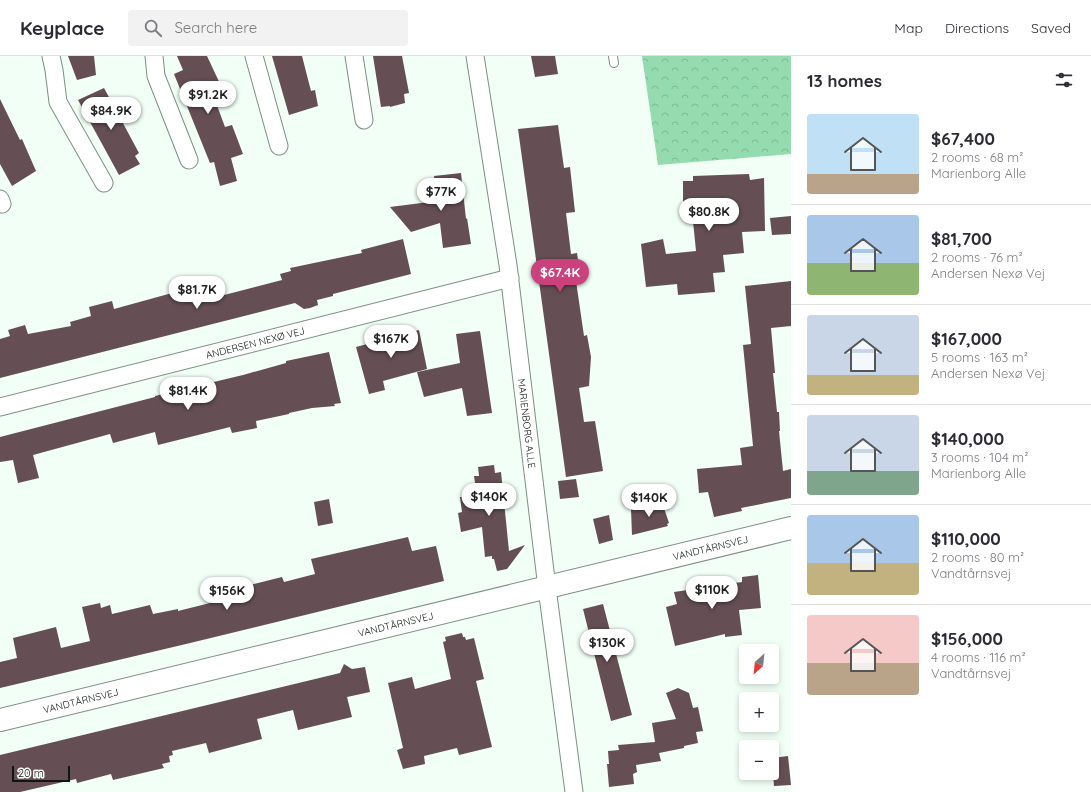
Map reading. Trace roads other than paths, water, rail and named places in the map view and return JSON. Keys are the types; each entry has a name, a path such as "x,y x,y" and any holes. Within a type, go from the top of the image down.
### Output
{"street":[{"path":"51,56 58,102 104,183"},
{"path":"154,56 156,76 189,160"},
{"path":"254,56 279,146"},
{"path":"354,56 364,120"},
{"name":"MARIENBORG ALLE","path":"475,56 510,278 547,588 574,792"},
{"name":"ANDERSEN NEXØ VEJ","path":"0,407 510,278"},
{"name":"VANDTÅRNSVEJ","path":"0,720 791,528"}]}
